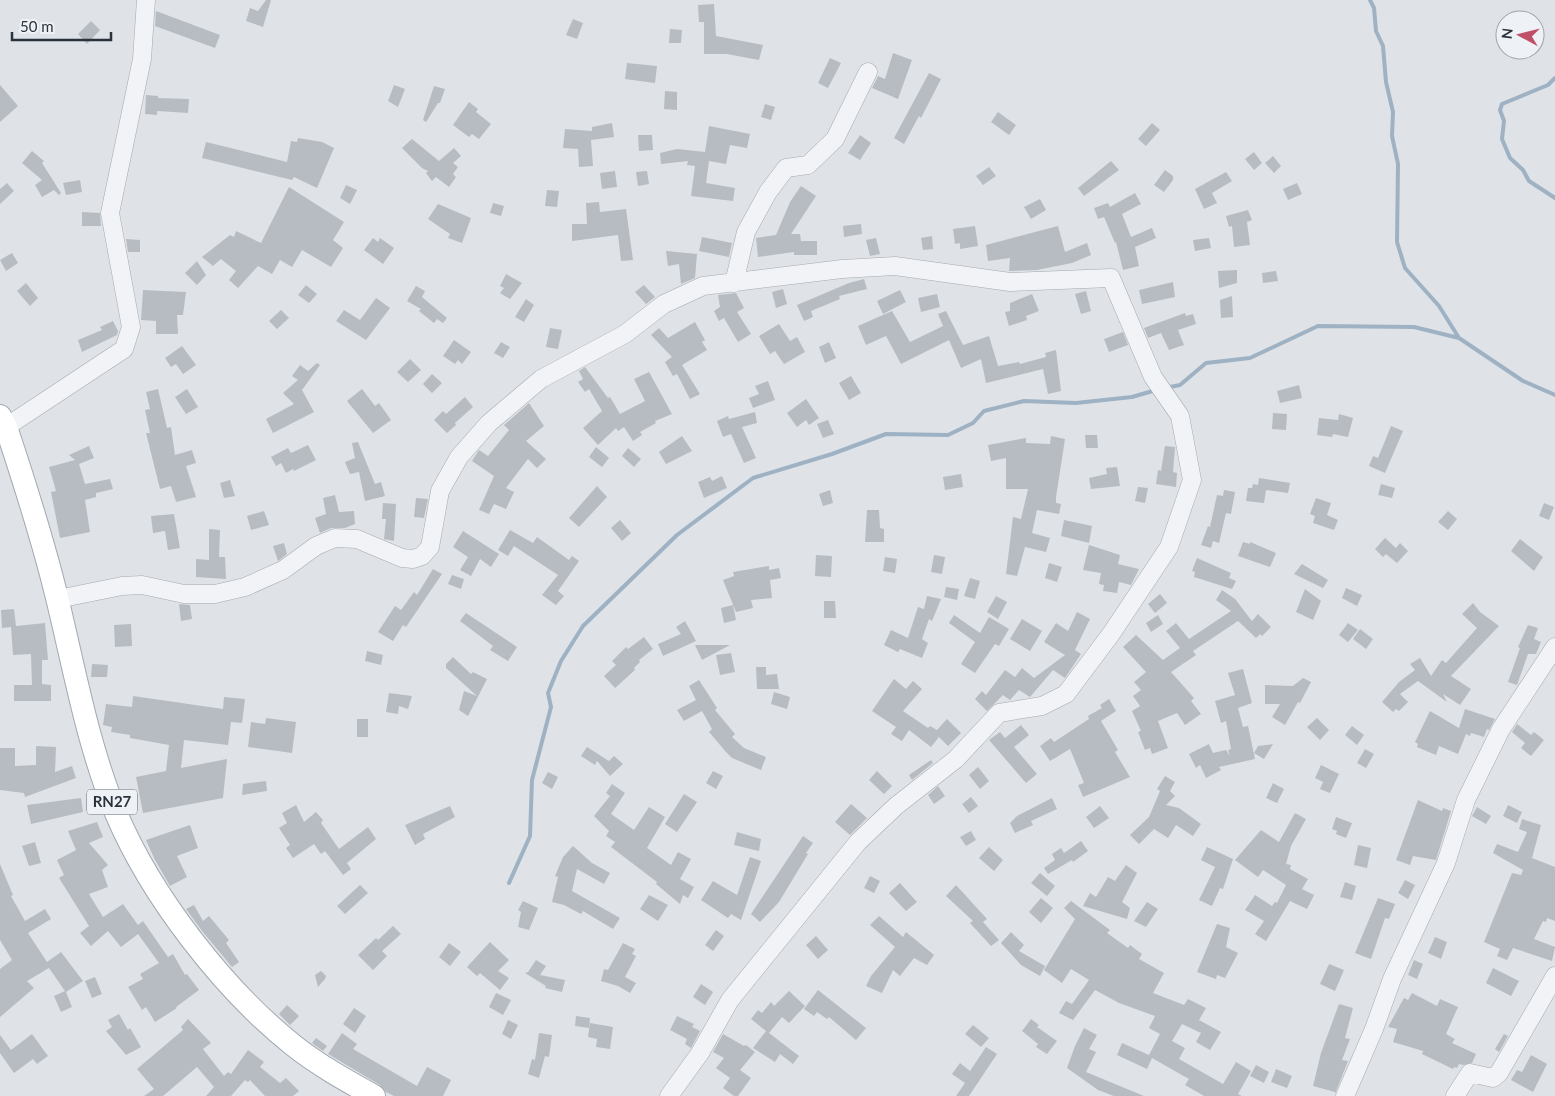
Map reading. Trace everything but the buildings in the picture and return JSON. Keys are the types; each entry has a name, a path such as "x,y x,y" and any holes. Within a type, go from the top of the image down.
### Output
{"main road":[{"name":"RN27","path":"3,421 34,512 58,599 88,730 116,812 136,853 180,926 246,1001 293,1045 337,1075 374,1096"}],"street":[{"path":"3,421 124,349 131,327 110,213 142,59 146,0"},
{"path":"734,282 746,232 768,192 786,168 808,165 834,139 868,72"},
{"path":"58,599 132,585 142,585 184,594 215,594 245,588 283,570 316,546 335,538 357,539 402,558 413,559 422,556 430,547 440,491 459,456 489,423 541,379 625,334 664,304 703,286 842,269 895,266 1010,282 1112,278 1153,377 1180,416 1192,480 1169,548 1111,634 1066,694 1042,706 999,712 956,759 896,806 858,842 730,1000 700,1053 669,1096"},
{"path":"1345,1096 1374,1029 1392,979 1446,864 1466,800 1501,729 1555,647"},
{"path":"1455,1096 1470,1073 1493,1078 1499,1073 1555,976"}],"waterway":[{"path":"1370,0 1374,8 1376,31 1383,46 1386,82 1393,112 1392,136 1398,164 1397,242 1405,268 1439,306 1459,338 1523,381 1555,395"},
{"path":"1555,78 1548,85 1502,104 1500,110 1504,121 1502,139 1510,158 1523,170 1529,181 1555,198"},
{"path":"1165,388 1180,385 1206,363 1250,358 1318,326 1414,327 1459,338"},
{"path":"509,883 530,836 532,780 551,707 548,693 561,661 583,626 677,535 753,478 832,454 886,434 948,435 973,423 984,411 1024,401 1076,403 1132,397 1156,390"}]}
